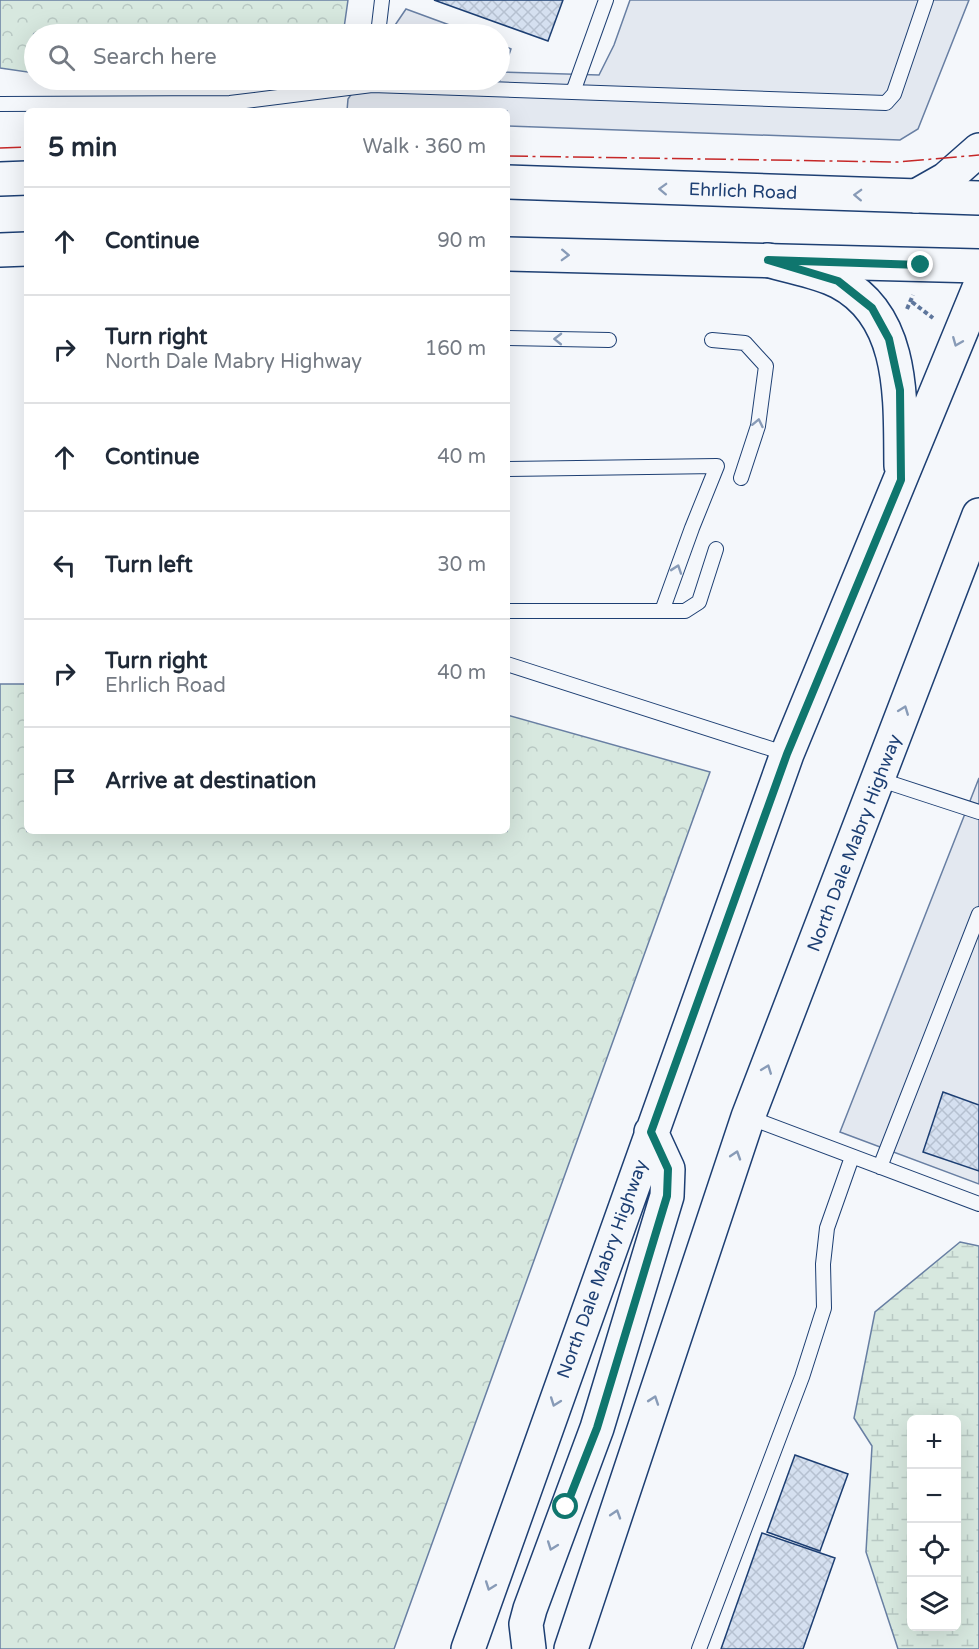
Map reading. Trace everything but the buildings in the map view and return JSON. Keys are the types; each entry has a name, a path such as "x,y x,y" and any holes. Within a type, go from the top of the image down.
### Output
{"main road":[{"path":"916,196 946,179 979,150"},
{"path":"0,179 24,178"},
{"name":"Ehrlich Road","path":"510,182 979,198"},
{"path":"0,250 24,249"},
{"path":"510,254 979,266"},
{"path":"768,260 838,281 872,308 889,339 900,390 901,480"},
{"name":"North Dale Mabry Highway","path":"468,1649 787,754 979,288"},
{"name":"North Dale Mabry Highway","path":"571,1649 748,1117 979,515"},
{"path":"528,1649 526,1624 530,1609 597,1428 667,1196 668,1169 651,1132"}],"lane":[{"path":"379,24 382,0"},
{"path":"573,92 606,0"},
{"path":"510,89 886,103 894,94 926,0"},
{"path":"0,104 230,104 320,90"},
{"path":"510,338 609,340"},
{"path":"712,340 745,343 766,366 758,426 741,478"},
{"path":"510,469 717,466 662,611"},
{"path":"510,611 685,611 699,602 716,549"},
{"path":"510,665 787,754"},
{"path":"878,778 979,812"},
{"path":"880,1167 979,914"},
{"path":"748,1117 979,1204"},
{"path":"699,1649 802,1377 824,1308 823,1264 827,1228 852,1157"}],"path":[{"path":"901,317 912,302 914,292"},
{"path":"912,302 935,320"}],"green space":[{"path":"0,0 348,0 345,24 24,24 24,72 0,68"},
{"path":"0,684 24,684 24,834 510,834 510,716 710,772 394,1649 0,1649"},
{"path":"960,1242 979,1246 979,1649 898,1649 866,1552 872,1446 854,1418 875,1312"}],"shaded area":[{"path":"630,0 969,0 918,129 900,140 510,126 510,108 347,108 348,99 354,90 510,90 510,72 599,75 614,45"},
{"path":"406,9 447,24 396,24"},
{"path":"979,778 979,1184 840,1132"}],"power":[{"path":"0,148 24,147"},
{"path":"510,156 898,162 979,155"}],"route":[{"path":"566,1507 597,1428 667,1196 668,1169 651,1132 787,754 901,480 900,390 889,339 872,308 838,281 768,260 921,265"}]}
